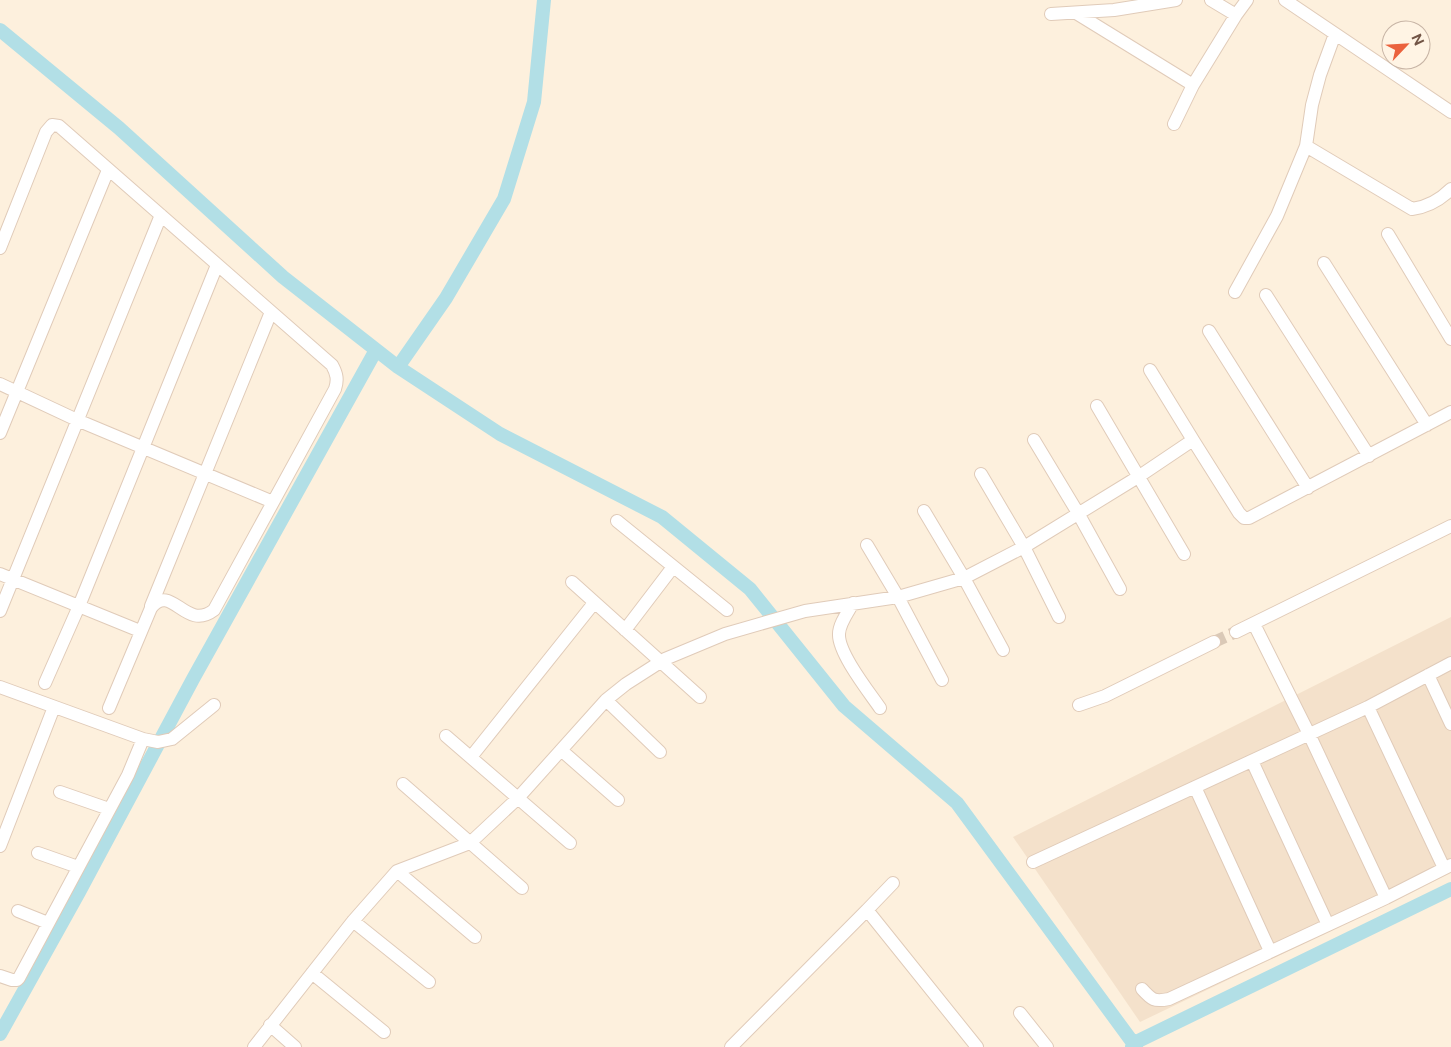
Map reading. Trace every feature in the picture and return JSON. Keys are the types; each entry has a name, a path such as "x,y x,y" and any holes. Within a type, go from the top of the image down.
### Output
{"street":[{"path":"1051,14 1114,10 1176,0"},
{"path":"1211,0 1236,15"},
{"path":"1174,124 1193,85 1247,0"},
{"path":"1286,0 1451,112"},
{"path":"1076,13 1193,85"},
{"path":"1235,292 1277,216 1306,146 1312,105 1320,75 1335,34"},
{"path":"0,248 46,132 52,125 59,126 332,365 336,373 337,382 335,389 214,610 206,616 191,615 168,601 161,599 150,608"},
{"path":"1306,146 1412,210 1431,204 1443,197 1451,189"},
{"path":"0,433 108,170"},
{"path":"0,611 161,215"},
{"path":"1388,234 1451,339"},
{"path":"1324,263 1427,425"},
{"path":"45,683 79,606 217,265"},
{"path":"1266,295 1369,456"},
{"path":"108,708 271,312"},
{"path":"1209,331 1308,488"},
{"path":"1150,370 1234,506 1244,518 1256,516 1451,412"},
{"path":"0,384 77,420 273,502"},
{"path":"1097,406 1184,554"},
{"path":"1034,440 1078,513 1120,589"},
{"path":"254,1047 354,921 397,871 470,842 518,798 606,700 626,684 661,662 724,634 805,611 898,597 964,578 1024,547 1138,477 1193,440"},
{"path":"981,474 1024,547 1059,617"},
{"path":"924,511 964,578 1003,650"},
{"path":"617,522 727,610"},
{"path":"1236,632 1451,526"},
{"path":"867,544 898,597 942,680"},
{"path":"625,630 673,567"},
{"path":"0,574 140,631"},
{"path":"572,582 700,697"},
{"path":"471,757 594,603"},
{"path":"853,603 841,625 838,635 842,649 880,708"},
{"path":"1254,624 1309,734 1386,898"},
{"path":"1079,705 1105,696 1214,642"},
{"path":"1033,862 1368,707 1451,662"},
{"path":"1428,675 1451,724"},
{"path":"0,687 143,739 158,742 172,739 214,706"},
{"path":"606,700 660,752"},
{"path":"0,846 54,707"},
{"path":"1142,988 1151,999 1159,1001 1169,999 1386,898 1448,867 1368,707"},
{"path":"446,736 570,843"},
{"path":"0,976 17,980 128,775 143,739"},
{"path":"561,750 618,800"},
{"path":"1252,761 1328,925"},
{"path":"404,784 522,888"},
{"path":"1195,787 1270,952"},
{"path":"60,792 109,809"},
{"path":"38,853 78,867"},
{"path":"397,871 475,937"},
{"path":"731,1047 893,883"},
{"path":"867,910 977,1047"},
{"path":"18,911 48,923"},
{"path":"354,921 429,982"},
{"path":"312,973 384,1032"},
{"path":"1020,1013 1047,1047"},
{"path":"270,1025 294,1047"}],"shaded area":[{"path":"1451,617 1451,873 1140,1022 1013,837"}],"waterway":[{"path":"398,367 446,298 504,199 534,102 544,0"},
{"path":"0,30 119,128 283,277 398,367 500,434 662,517 750,589 844,706 957,803 1136,1047"},
{"path":"0,1034 79,892 193,679 376,350"},
{"path":"1132,1047 1134,1043 1451,889"}],"tunnel":[{"path":"1214,642 1236,632"}]}
